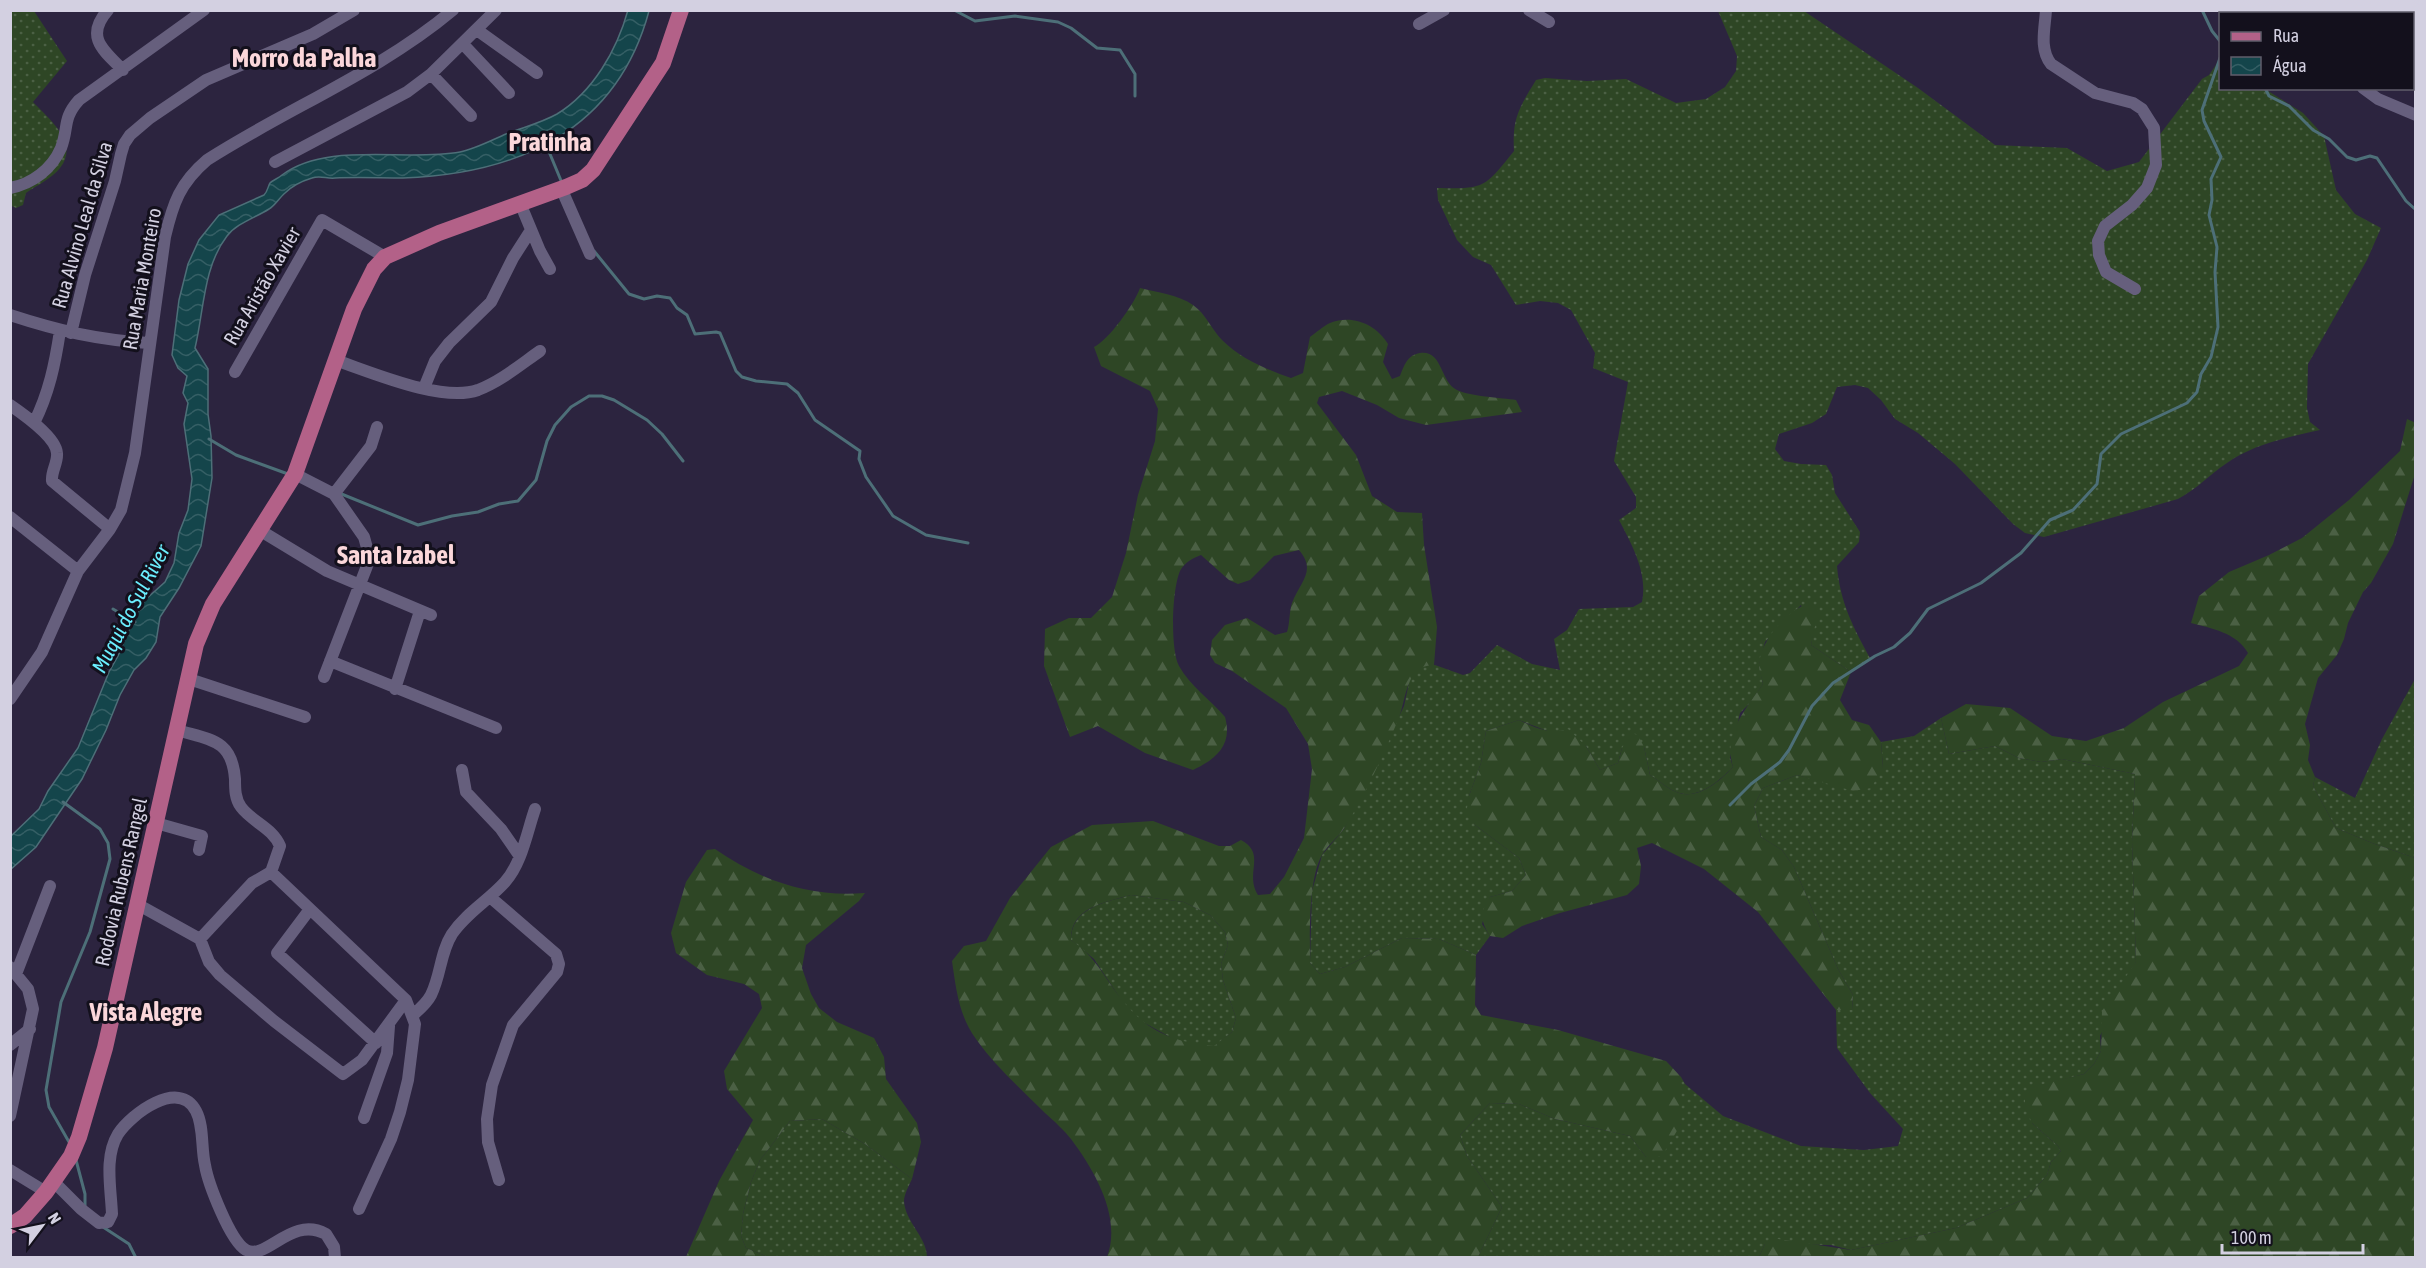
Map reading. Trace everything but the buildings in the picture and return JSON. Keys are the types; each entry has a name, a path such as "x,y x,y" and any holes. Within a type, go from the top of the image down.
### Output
{"main road":[{"path":"385,257 439,232 582,180 601,160 663,63 681,10"},
{"name":"Rodovia Rubens Rangel","path":"10,1226 25,1216 50,1187 71,1156 79,1137 105,1048 190,671 202,627 213,604 295,474 324,397 335,360 365,284 385,257"}],"street":[{"path":"108,10 98,26 97,37 103,51 123,70"},
{"path":"10,188 23,185 42,174 53,161 60,148 69,111 79,100 204,10"},
{"name":"Rua Alvino Leal da Silva","path":"34,423 46,399 65,332 115,181 120,154 130,135 150,118 206,80 313,34 354,10"},
{"name":"Rua Maria Monteiro","path":"10,699 42,652 76,576 122,510 135,453 149,343 170,215 183,184 207,160 230,144 322,95 428,32 453,10"},
{"path":"275,162 407,92 431,74 496,10"},
{"path":"1419,24 1444,10"},
{"path":"1529,10 1549,22"},
{"path":"2046,10 2043,48 2051,64 2095,93 2133,103 2142,109 2154,129 2156,165 2147,188 2132,206 2104,226 2098,241 2099,255 2106,272 2134,289"},
{"path":"477,30 537,73"},
{"path":"463,44 509,93"},
{"path":"431,74 471,116"},
{"path":"2366,90 2378,99 2415,115"},
{"path":"561,189 590,254"},
{"path":"520,203 550,268"},
{"name":"Rua Aristão Xavier","path":"235,372 322,220 385,257"},
{"path":"424,388 435,361 449,342 491,302 513,258 531,230"},
{"path":"10,315 65,332 112,340 149,343"},
{"path":"335,360 424,388 454,394 476,390 506,376 540,351"},
{"path":"10,405 34,423 56,446 52,481 110,530"},
{"path":"334,494 371,446 377,427"},
{"path":"295,474 334,494 364,537 368,547 367,566 324,677"},
{"path":"10,517 76,576"},
{"path":"261,531 308,561 359,586 426,613 395,689"},
{"path":"330,662 496,728"},
{"path":"190,671 305,717"},
{"path":"177,730 225,747 232,758 239,806 274,836 280,846 271,872 252,883 200,939"},
{"path":"462,770 466,792 501,829 519,855"},
{"path":"413,1016 427,1002 432,993 444,950 451,935 461,922 490,897 514,869 535,809"},
{"path":"156,824 202,836 199,850"},
{"path":"271,872 406,1000 413,1016 414,1040 400,1112 359,1209"},
{"path":"10,1116 33,1009 31,996 13,970 50,886"},
{"path":"490,897 556,954 559,964 557,972 513,1025 492,1085 487,1119 488,1142 500,1180"},
{"path":"137,904 200,939 209,962 220,975 274,1021 343,1074 362,1060 406,1000"},
{"path":"310,909 277,953 376,1042"},
{"path":"364,1118 387,1053 389,1025"},
{"path":"10,1045 30,1029"},
{"path":"10,1170 50,1187 99,1223 108,1222 112,1214 111,1151 120,1132 152,1104 161,1100 181,1098 189,1102 198,1114 208,1180 241,1246 246,1250 257,1252 296,1231 307,1230 326,1234 334,1247 335,1257"}],"green space":[{"path":"10,11 34,11 67,61 33,102 60,132 66,150 65,159 53,175 26,193 23,205 16,208 10,205"},
{"path":"1718,11 1804,11 1918,88 1995,145 2067,148 2107,171 2139,162 2202,79 2209,75 2219,60 2219,90 2267,90 2303,113 2324,136 2336,190 2355,214 2381,228 2367,260 2308,364 2307,408 2310,422 2320,430 2272,442 2237,456 2178,499 2044,537 2025,533 2013,524 1955,464 1918,433 1895,419 1881,400 1868,388 1855,385 1837,387 1826,414 1812,423 1779,434 1775,449 1784,461 1826,465 1832,475 1835,493 1860,532 1859,542 1837,566 1848,614 1870,658 1851,672 1811,645 1813,632 1801,605 1765,642 1759,665 1763,684 1740,713 1730,758 1733,767 1709,787 1694,793 1675,792 1650,775 1644,747 1622,748 1618,763 1600,770 1586,746 1519,720 1486,731 1481,763 1469,796 1475,825 1519,858 1526,875 1512,891 1490,897 1482,924 1490,936 1476,955 1439,939 1402,938 1345,967 1320,974 1310,963 1312,891 1322,855 1344,829 1404,706 1410,678 1416,669 1425,665 1435,665 1463,675 1470,673 1497,645 1532,664 1560,670 1554,639 1567,630 1579,609 1633,607 1642,602 1643,580 1638,559 1619,520 1636,508 1636,497 1614,461 1628,382 1593,368 1595,353 1571,310 1558,303 1540,301 1516,305 1491,265 1473,257 1457,240 1438,200 1437,188 1465,188 1483,184 1496,173 1514,151 1514,130 1518,114 1536,80 1545,78 1587,81 1626,79 1676,103 1706,99 1725,87 1736,71 1737,56"},
{"path":"2314,11 2415,11 2415,58 2414,12"},
{"path":"1140,288 1167,294 1187,302 1198,309 1222,340 1237,353 1291,378 1303,373 1310,337 1327,324 1338,320 1355,320 1377,331 1388,344 1383,362 1392,379 1400,376 1412,356 1427,353 1433,356 1451,386 1457,390 1516,400 1522,412 1426,425 1399,418 1377,405 1342,391 1319,397 1317,403 1356,455 1372,496 1397,512 1422,513 1424,545 1437,627 1434,665 1424,667 1412,677 1398,720 1367,788 1345,827 1324,851 1317,866 1312,893 1310,963 1320,974 1345,967 1402,938 1439,939 1476,955 1475,1005 1481,1015 1558,1030 1666,1061 1681,1077 1681,1124 1662,1156 1646,1157 1630,1136 1555,1119 1519,1104 1490,1103 1460,1135 1467,1156 1502,1207 1478,1257 1107,1257 1111,1242 1109,1211 1089,1165 1065,1132 1009,1078 983,1049 970,1030 962,1012 952,961 964,946 986,941 1010,898 1051,847 1092,825 1153,821 1219,846 1230,846 1241,840 1253,851 1253,879 1258,895 1270,894 1284,877 1304,838 1312,769 1308,744 1286,708 1232,671 1215,663 1210,655 1212,640 1225,625 1247,618 1275,635 1287,632 1292,603 1307,570 1307,564 1299,550 1274,556 1250,580 1238,584 1229,580 1201,555 1189,561 1180,571 1175,591 1173,619 1176,658 1189,680 1225,717 1227,727 1227,736 1221,750 1209,761 1193,770 1145,753 1098,726 1070,737 1044,666 1045,629 1069,618 1091,618 1112,597 1126,553 1138,495 1155,441 1158,409 1150,391 1101,366 1094,347 1113,330","holes":["1131,895 1184,902 1210,915 1225,932 1228,945 1221,964 1223,980 1236,1018 1232,1032 1214,1046 1167,1036 1143,1021 1132,1012 1098,966 1071,940 1076,920 1100,904"]},
{"path":"2407,419 2416,423 2415,474 2393,544 2371,583 2363,592 2348,623 2337,655 2318,678 2305,724 2310,745 2308,760 2315,777 2313,786 2336,828 2415,858 2415,1257 1759,1257 1765,1244 1771,1238 1851,1250 1956,1228 2027,1198 2047,1175 2051,1162 2061,1151 2032,1123 2025,1107 2025,1098 2035,1086 2084,1074 2094,1064 2101,1051 2102,1011 2136,962 2132,842 2135,774 2062,759 2041,762 2019,758 1995,746 1949,754 1941,718 1966,704 2010,708 2052,736 2086,741 2124,728 2163,702 2239,666 2248,653 2243,646 2223,632 2191,623 2199,596 2229,572 2302,538 2349,500 2400,451"},
{"path":"1812,602 1818,612 1811,645 1851,672 1840,700 1852,720 1869,725 1881,742 1883,768 1871,788 1853,791 1797,775 1763,788 1754,806 1761,837 1782,850 1794,867 1838,969 1853,995 1852,1010 1836,1010 1758,912 1704,869 1652,843 1637,848 1641,866 1639,884 1627,895 1522,926 1503,938 1490,936 1484,926 1482,916 1487,902 1490,897 1512,891 1526,875 1519,858 1475,825 1467,808 1481,763 1486,731 1519,720 1549,731 1568,729 1586,746 1600,770 1618,763 1622,748 1631,733 1638,735 1644,747 1650,775 1679,793 1694,793 1709,788 1733,767 1731,744 1733,733 1743,713 1763,684 1759,665 1764,645 1785,618 1803,605"},
{"path":"2415,679 2415,858 2336,828 2313,786 2315,777 2355,798 2382,739"},
{"path":"1941,718 1949,754 1995,746 2019,758 2041,762 2062,759 2135,774 2132,842 2136,962 2100,1036 2101,1051 2094,1064 2084,1074 2054,1082 2032,1123 2061,1151 2051,1162 2047,1175 2027,1198 1956,1228 1851,1250 1831,1245 1765,1244 1759,1257 1478,1257 1502,1207 1467,1156 1460,1135 1490,1103 1519,1104 1555,1119 1630,1136 1646,1157 1681,1124 1681,1077 1685,1084 1723,1116 1801,1146 1864,1150 1898,1146 1903,1129 1870,1093 1837,1048 1836,1010 1852,1010 1853,995 1838,969 1794,867 1782,850 1761,837 1754,806 1763,788 1797,775 1825,782 1883,768 1881,742 1914,736"},
{"path":"715,849 749,870 786,884 825,893 865,893 859,901 806,945 802,968 811,994 819,1008 837,1022 874,1038 884,1057 886,1079 917,1123 921,1142 912,1179 865,1144 822,1119 790,1121 760,1160 751,1182 743,1214 741,1236 746,1248 768,1257 686,1257 719,1181 753,1120 727,1089 724,1071 762,1008 759,994 744,984 707,975 676,953 671,933 686,882 707,850"},
{"path":"1131,895 1184,902 1210,915 1225,932 1228,945 1221,964 1223,980 1236,1018 1232,1032 1214,1047 1179,1042 1141,1021 1124,1004 1094,959 1071,940 1077,920 1091,908"},
{"path":"822,1119 865,1144 912,1179 905,1196 905,1209 924,1243 927,1257 768,1257 746,1248 741,1236 743,1214 751,1182 760,1160 790,1121"}],"water":[{"path":"628,10 649,11 634,52 613,87 588,115 558,138 523,155 486,167 446,175 403,178 312,178 291,188 271,208 241,224 227,236 213,261 209,275 195,348 208,369 208,414 211,436 212,478 201,546 179,588 160,617 156,642 146,658 134,670 120,695 82,779 36,847 11,869 11,836 39,809 48,791 78,748 133,620 145,600 165,582 174,563 179,533 188,510 192,479 184,424 188,403 183,393 187,376 178,368 172,355 179,300 188,264 199,240 219,215 264,195 271,182 300,165 321,158 343,155 415,155 460,152 557,114 582,94 602,69 617,40"}],"waterway":[{"path":"954,10 975,21 1015,16 1058,22 1071,28 1097,48 1120,50 1135,74 1135,96"},
{"path":"2202,10 2219,40"},
{"path":"1730,805 1751,784 1780,762 1789,750 1812,706 1833,683 1875,656 1894,647 1910,633 1928,609 1981,583 2021,553 2050,520 2073,510 2097,484 2101,454 2121,434 2187,403 2197,392 2201,374 2211,357 2218,327 2215,272 2217,247 2209,215 2212,200 2211,179 2221,157 2204,121 2202,110 2219,61"},
{"path":"2266,90 2269,96 2289,106 2313,130 2329,139 2347,157 2356,160 2370,156 2377,158 2406,201 2416,210"},
{"path":"545,142 562,183"},
{"path":"594,251 629,294 644,299 657,296 670,298 677,308 687,315 695,334 720,333 736,371 742,377 756,381 787,384 798,393 815,420 860,451 859,459 866,477 893,516 926,535 968,543"},
{"path":"339,493 418,525 518,501 536,480 547,441 555,425 571,407 589,396 602,396 614,400 647,420 662,434 683,461"},
{"path":"209,439 236,455 288,474"},
{"name":"Muqui do Sul River","path":"113,609 135,622"},
{"path":"63,802 100,829 108,843 110,859 90,932 61,1002 46,1090 49,1107 69,1142"},
{"path":"76,1160 85,1194 85,1206"},
{"path":"103,1227 129,1244 136,1258"}],"district":[{"name":"Morro da Palha","path":"304,58"},
{"name":"Pratinha","path":"550,142"},
{"name":"Santa Izabel","path":"396,555"},
{"name":"Vista Alegre","path":"146,1012"}]}
